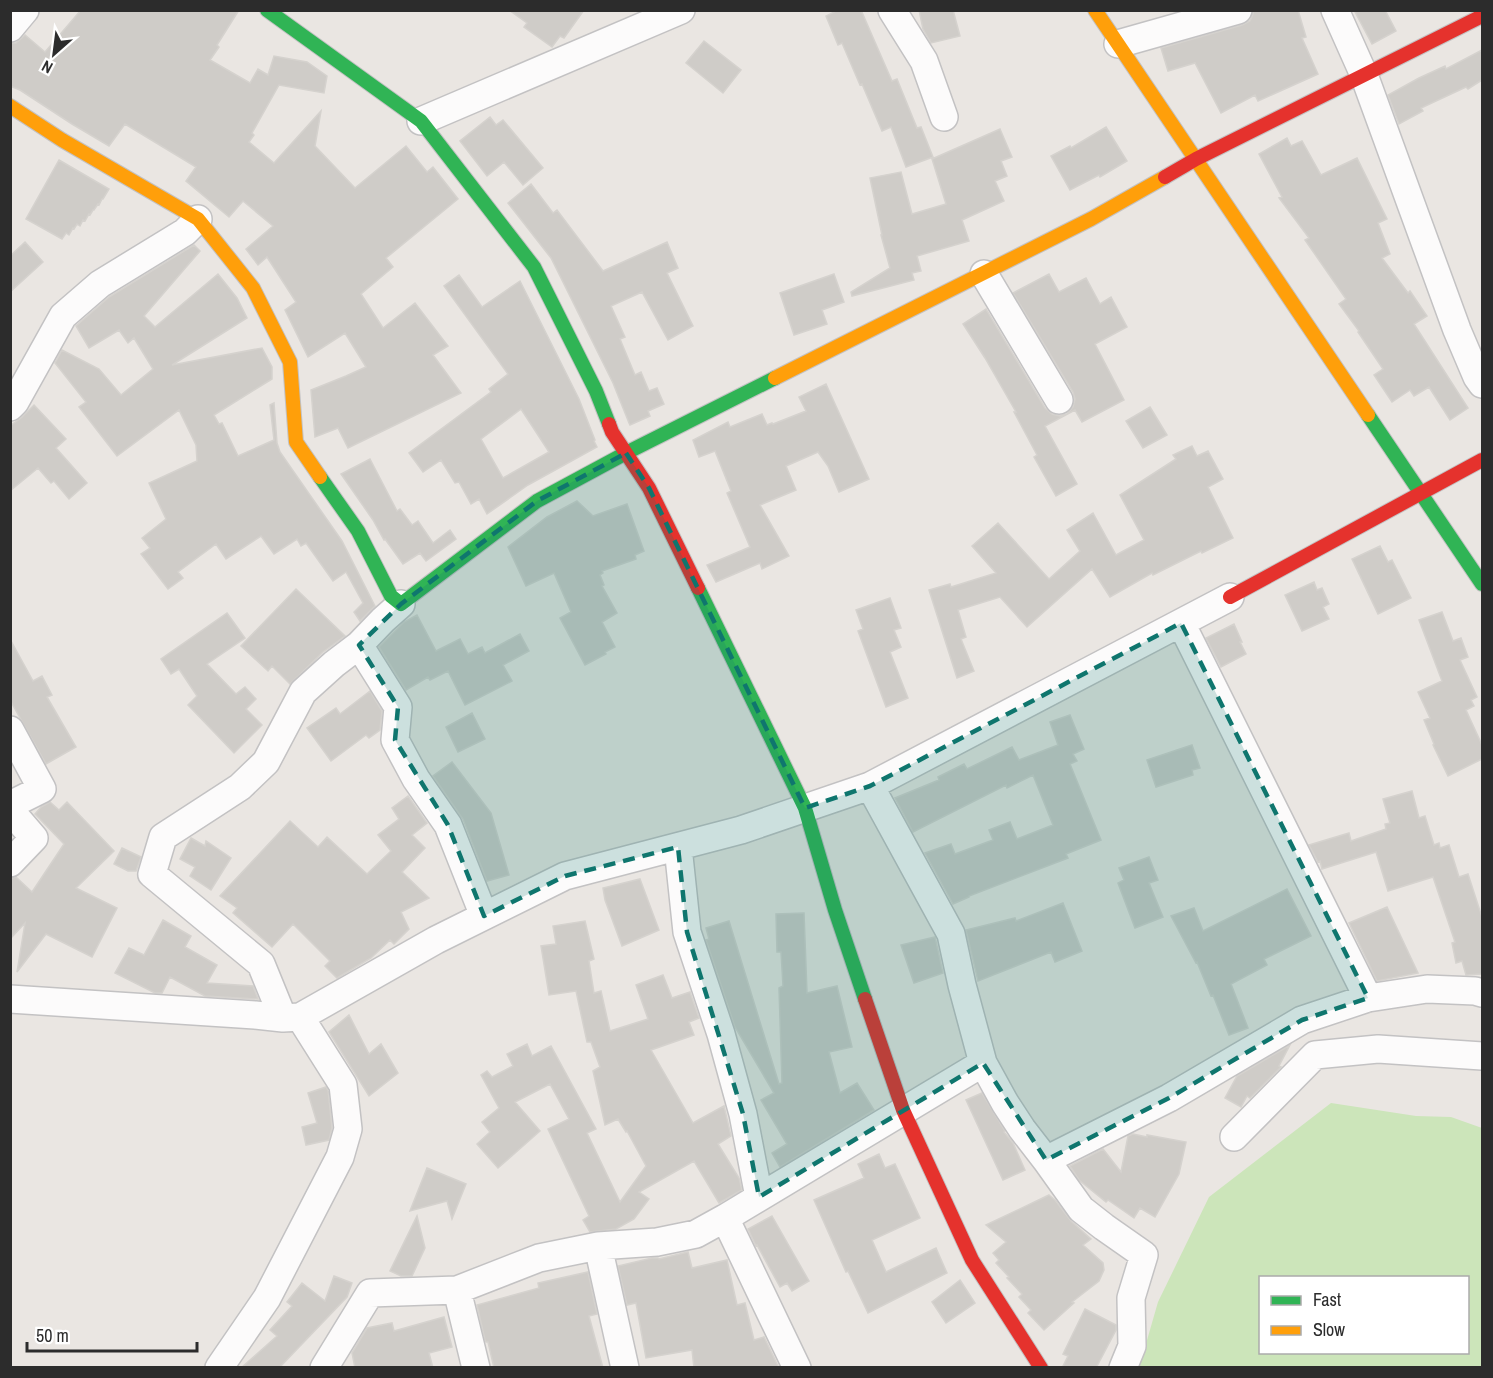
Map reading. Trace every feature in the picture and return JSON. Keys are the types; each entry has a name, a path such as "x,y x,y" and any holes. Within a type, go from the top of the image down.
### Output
{"street":[{"path":"10,28 25,10"},
{"path":"267,10 422,120 534,267 596,391 612,432 649,488 805,808 835,910 903,1110 972,1260 1041,1368"},
{"path":"422,120 681,10"},
{"path":"892,10 924,61 945,117"},
{"path":"1095,10 1482,584"},
{"path":"1118,44 1238,10"},
{"path":"1335,10 1364,75 1457,330 1482,384"},
{"path":"219,1368 267,1298 340,1157 348,1129 343,1085 291,1018 261,964 152,874 163,837 240,786 266,762 303,692 334,664 359,645 401,604 537,501 626,453 1091,219 1196,159 1482,16"},
{"path":"10,106 62,140 198,219 254,288 290,362 296,441 358,531 391,596 401,604"},
{"path":"10,407 15,402 63,316 100,284 185,232 198,219"},
{"path":"984,274 1059,400"},
{"path":"10,999 291,1018 436,940 566,876 741,830 870,786 1230,597 1482,460"},
{"path":"1181,623 1368,998"},
{"path":"359,645 398,707 395,740 416,779 448,825 484,916"},
{"path":"10,730 42,789 10,805"},
{"path":"870,786 951,934 983,1063 1005,1102 1081,1209 1144,1255 1131,1298 1132,1346 1124,1368"},
{"path":"10,810 34,837 10,863"},
{"path":"678,846 687,932 721,1034 743,1114 759,1197"},
{"path":"1046,1160 1168,1098 1302,1020 1368,998 1427,989 1482,993"},
{"path":"1234,1137 1315,1055 1378,1049 1482,1056"},
{"path":"324,1368 370,1293 458,1290 539,1258 598,1246 657,1242 696,1234 983,1063"},
{"path":"724,1218 797,1368"},
{"path":"598,1246 625,1368"},
{"path":"458,1290 476,1368"}],"highlighted area":[{"path":"626,453 649,488 805,808 870,786 1181,623 1368,998 1302,1020 1169,1098 1046,1160 983,1063 759,1197 743,1114 687,932 678,847 565,876 484,916 448,825 395,740 398,707 359,645 401,604 537,501"}],"green space":[{"path":"1331,1103 1416,1116 1451,1117 1482,1128 1482,1367 1139,1368 1158,1302 1209,1197"}],"building":[{"path":"81,10 239,10 210,60 250,83 258,69 268,75 274,56 307,62 327,76 324,93 279,85 249,142 274,163 321,111 315,146 355,188 406,146 427,172 433,167 458,199 386,258 393,267 361,294 383,328 415,303 448,346 433,355 461,393 348,448 338,428 315,437 311,390 366,367 345,333 308,357 285,310 296,302 267,257 258,265 246,249 273,226 243,201 229,217 186,181 196,167 125,124 109,146 10,86 10,43 16,43 25,35 45,52"},
{"path":"509,10 584,10 564,38 560,36 552,47 524,27 527,23"},
{"path":"838,10 861,10 892,81 897,79 917,128 921,127 933,157 906,167 891,127 882,131 862,84 860,85 842,43 838,45 826,16"},
{"path":"919,10 953,10 960,36 931,43 923,29"},
{"path":"1253,10 1298,10 1306,37 1302,38 1318,74 1258,101 1255,95 1221,113 1195,63 1168,71 1161,48 1242,25 1250,21"},
{"path":"1354,10 1385,10 1396,31 1372,44"},
{"path":"704,41 741,70 723,93 686,63"},
{"path":"1482,50 1482,80 1468,89 1466,87 1421,108 1423,111 1399,124 1388,95 1419,78 1445,66 1446,69"},
{"path":"490,117 496,125 503,120 543,168 523,185 504,162 487,176 460,141"},
{"path":"1106,127 1127,161 1100,177 1099,175 1070,190 1051,156 1070,146 1071,148"},
{"path":"1000,129 1012,157 1001,161 1007,176 995,181 1004,201 962,220 969,241 917,256 921,271 912,273 914,280 852,296 851,292 890,268 870,178 901,172 912,214 946,204 932,159"},
{"path":"1287,138 1291,146 1302,141 1321,175 1357,158 1387,219 1378,223 1390,254 1382,258 1408,293 1410,291 1427,316 1414,324 1468,408 1450,420 1429,387 1414,396 1410,390 1392,402 1374,375 1383,369 1339,304 1346,299 1305,240 1309,238 1279,198 1282,197 1259,154"},
{"path":"59,160 109,189 85,221 83,220 80,226 77,224 69,235 66,233 62,239 26,219"},
{"path":"531,184 553,213 557,210 603,271 667,242 678,268 667,273 693,326 668,340 642,292 611,306 625,337 620,339 635,375 641,372 649,391 657,388 664,404 648,411 650,416 630,425 613,383 551,258 508,203"},
{"path":"25,242 43,262 10,292 10,256"},
{"path":"194,245 200,251 144,316 155,327 218,274 237,298 247,318 172,365 262,348 272,367 272,379 214,415 219,424 222,423 238,456 274,440 270,405 274,403 277,443 280,452 342,541 375,606 360,621 354,612 363,603 346,572 333,581 306,543 301,546 297,539 274,554 261,536 226,559 216,544 178,572 183,578 168,589 141,554 150,548 142,538 166,519 149,483 197,461 196,445 179,410 117,456 79,407 86,402 55,363 62,350 99,369 121,395 153,369 134,338 128,343 119,330 89,348 76,326 109,297"},
{"path":"834,274 844,302 822,310 827,324 794,335 780,293"},
{"path":"1049,274 1059,292 1086,278 1100,304 1111,297 1127,327 1095,344 1124,400 1082,422 1075,410 1045,426 1077,484 1056,496 1034,457 1037,455 1014,412 1016,412 963,324 986,309 1045,408 1052,414 1060,416 1067,414 1073,407 1075,399 1073,392 1013,293"},
{"path":"459,275 482,307 520,281 579,399 597,447 528,485 487,514 479,499 471,504 459,482 455,483 441,460 423,472 409,453 491,392 489,389 508,374 444,286","holes":["521,409 549,452 503,478 481,439"]},
{"path":"826,384 869,479 839,492 828,466 818,452 786,466 796,490 760,505 789,556 762,569 760,563 716,582 707,565 750,547 727,493 731,491 715,451 699,457 693,440 728,422 730,427 762,414 767,425 806,411 799,397"},
{"path":"34,405 66,439 56,448 87,483 69,499 54,481 51,483 38,468 10,491 10,426"},
{"path":"1150,407 1167,435 1143,448 1126,421"},
{"path":"1192,446 1197,456 1208,451 1223,479 1208,487 1233,538 1153,575 1152,573 1110,597 1092,569 1027,627 1000,597 958,610 966,637 961,639 974,671 957,678 929,590 950,584 951,587 996,573 972,546 998,523 1049,579 1080,551 1067,530 1093,513 1116,555 1144,540 1120,495 1176,459 1173,455"},
{"path":"370,459 397,511 400,509 412,525 418,521 433,543 450,530 456,539 426,561 420,553 403,564 384,540 341,474"},
{"path":"577,501 593,516 627,504 644,551 635,555 636,559 602,571 600,575 604,585 602,586 617,613 602,622 615,647 585,665 560,618 571,612 554,573 526,586 508,547 547,517"},
{"path":"1380,546 1388,562 1392,560 1411,598 1378,614 1352,559"},
{"path":"1314,582 1317,590 1322,588 1329,604 1323,607 1329,619 1302,631 1285,595"},
{"path":"296,589 345,636 323,652 290,684 272,666 268,671 241,646"},
{"path":"890,598 901,628 894,630 901,647 890,652 908,698 886,707 858,631 863,629 856,610"},
{"path":"1442,612 1453,641 1461,638 1468,657 1460,660 1477,697 1471,700 1474,706 1466,710 1482,745 1482,759 1448,776 1424,720 1430,718 1418,692 1442,681 1419,620"},
{"path":"227,613 245,638 207,664 236,694 245,687 256,699 246,709 262,725 234,753 188,705 197,696 179,669 171,674 161,659"},
{"path":"417,615 436,651 460,639 468,654 482,647 485,653 520,634 529,651 503,665 512,681 465,705 448,671 430,680 428,677 406,690 379,647 404,622"},
{"path":"1234,624 1246,654 1221,667 1206,638"},
{"path":"10,639 33,681 42,676 52,695 47,697 76,747 46,764 10,700"},
{"path":"370,691 382,711 380,730 369,738 366,735 331,761 307,728 336,708 340,714"},
{"path":"472,713 485,739 458,752 446,727"},
{"path":"1070,715 1084,749 1073,754 1077,761 1070,764 1101,840 1066,854 1068,858 953,904 925,853 951,844 955,854 993,840 989,830 1010,822 1017,839 1053,825 1033,775 1007,788 1006,785 913,832 895,798 939,780 938,777 964,764 967,769 1012,747 1019,760 1058,745 1050,722"},
{"path":"1192,745 1200,768 1192,770 1193,775 1156,787 1147,760"},
{"path":"452,762 491,813 509,875 487,881 463,819 433,776"},
{"path":"1412,791 1419,818 1425,816 1434,845 1439,843 1440,848 1449,845 1459,877 1468,874 1482,917 1482,974 1466,975 1462,961 1456,963 1452,943 1455,942 1433,877 1388,891 1376,852 1322,869 1320,861 1318,862 1309,845 1349,833 1351,841 1386,829 1385,824 1390,823 1383,799"},
{"path":"408,796 427,823 412,835 425,848 402,872 429,898 401,912 409,929 394,944 390,940 371,958 337,978 325,966 330,961 293,924 272,947 233,913 237,908 220,896 290,821 318,847 327,837 367,874 391,851 378,835 399,819 392,808"},
{"path":"50,802 59,810 67,802 114,851 76,888 117,908 92,957 46,934 17,972 25,923 10,939 10,878 16,877 32,892 64,844 35,814"},
{"path":"191,838 205,846 206,841 231,858 211,890 190,876 195,867 180,859"},
{"path":"122,848 141,857 136,871 128,871 114,864"},
{"path":"1149,857 1158,880 1149,883 1163,917 1135,928 1118,883 1124,880 1119,868"},
{"path":"640,879 659,930 622,946 605,900 603,888"},
{"path":"1287,889 1311,936 1264,959 1267,965 1231,984 1248,1028 1229,1035 1197,962 1171,916 1194,908 1203,931"},
{"path":"1063,903 1082,951 1055,962 1051,952 978,981 966,930 1015,918 1016,921"},
{"path":"1387,907 1418,973 1377,981 1349,923"},
{"path":"804,913 807,993 837,986 852,1047 829,1052 840,1093 857,1083 874,1110 780,1167 772,1153 787,1144 761,1100 774,1093 735,1027 706,940 709,939 706,928 729,921 779,1084 782,1083 779,988 783,986 781,952 777,952 776,914"},
{"path":"163,920 191,936 185,947 217,965 207,983 253,986 258,999 205,996 170,977 162,993 155,993 115,973 129,948 144,955"},
{"path":"585,921 594,959 589,961 594,993 601,991 610,1031 648,1019 636,985 663,975 672,998 690,992 699,1018 689,1022 694,1035 651,1050 693,1123 724,1106 731,1136 718,1144 739,1178 742,1190 719,1203 694,1161 639,1192 649,1199 634,1219 616,1229 590,1232 583,1220 589,1216 548,1129 569,1119 550,1084 515,1102 540,1131 498,1168 477,1144 490,1132 482,1122 499,1108 481,1075 487,1071 492,1077 513,1066 507,1054 527,1044 532,1056 551,1046 596,1129 587,1133 620,1202 646,1166 618,1119 605,1125 593,1071 600,1067 591,1042 587,1042 576,991 549,995 541,946 556,944 553,926"},
{"path":"935,937 943,973 914,983 901,945"},
{"path":"349,1015 369,1054 381,1044 398,1073 369,1096 329,1032"},
{"path":"1290,1045 1279,1066 1281,1067 1250,1098 1247,1096 1241,1107 1225,1098 1237,1076"},
{"path":"326,1087 332,1128 329,1140 306,1145 302,1127 317,1123 308,1093"},
{"path":"982,1093 1004,1132 1013,1143 1025,1170 1003,1180 966,1100"},
{"path":"1133,1134 1186,1142 1179,1174 1155,1217 1140,1208 1134,1218 1108,1200 1106,1202 1079,1180 1070,1166 1103,1149 1121,1172 1128,1136"},
{"path":"879,1154 885,1168 895,1164 920,1218 872,1240 886,1272 936,1248 947,1273 868,1313 848,1271 846,1272 814,1200 864,1178 858,1164"},
{"path":"427,1168 466,1184 452,1219 447,1201 410,1211"},
{"path":"1049,1195 1071,1221 1091,1239 1083,1245 1103,1263 1104,1270 1099,1281 1072,1302 1074,1303 1044,1330 1028,1313 1031,1310 1019,1297 1022,1294 996,1263 999,1260 993,1253 1006,1242 986,1225"},
{"path":"417,1216 425,1248 412,1276 401,1276 390,1271"},
{"path":"772,1216 809,1281 792,1291 787,1283 780,1287 748,1229"},
{"path":"688,1252 692,1268 727,1260 737,1305 745,1303 754,1340 764,1337 779,1368 694,1368 692,1350 646,1358 636,1303 627,1305 618,1266"},
{"path":"588,1272 597,1314 589,1316 603,1368 494,1368 477,1305 539,1288 538,1283"},
{"path":"334,1276 352,1283 347,1297 279,1368 241,1368 277,1336 270,1330 292,1306 287,1302 302,1283 325,1301"},
{"path":"960,1280 975,1303 946,1323 932,1302"},
{"path":"1085,1309 1116,1325 1116,1330 1096,1368 1062,1368 1068,1356 1063,1354"},
{"path":"444,1317 452,1347 429,1353 433,1368 355,1368 352,1353 367,1328 392,1323 394,1331"}],"traffic: fast":[{"path":"267,10 421,121 534,267 596,391 609,424"},
{"path":"320,477 358,531 391,596 401,604 537,501 775,378"},
{"path":"1368,415 1482,584"},
{"path":"698,588 805,808 835,910 865,999"}],"traffic: slow":[{"path":"1095,10 1368,415"},
{"path":"10,106 62,140 198,219 253,288 290,362 296,442 320,477"},
{"path":"775,378 1091,219 1165,177"}],"traffic: jam":[{"path":"1165,177 1196,159 1482,16"},
{"path":"609,424 649,488 698,588"},
{"path":"1230,597 1482,460"},
{"path":"865,999 903,1110 972,1260 1041,1368"}]}
